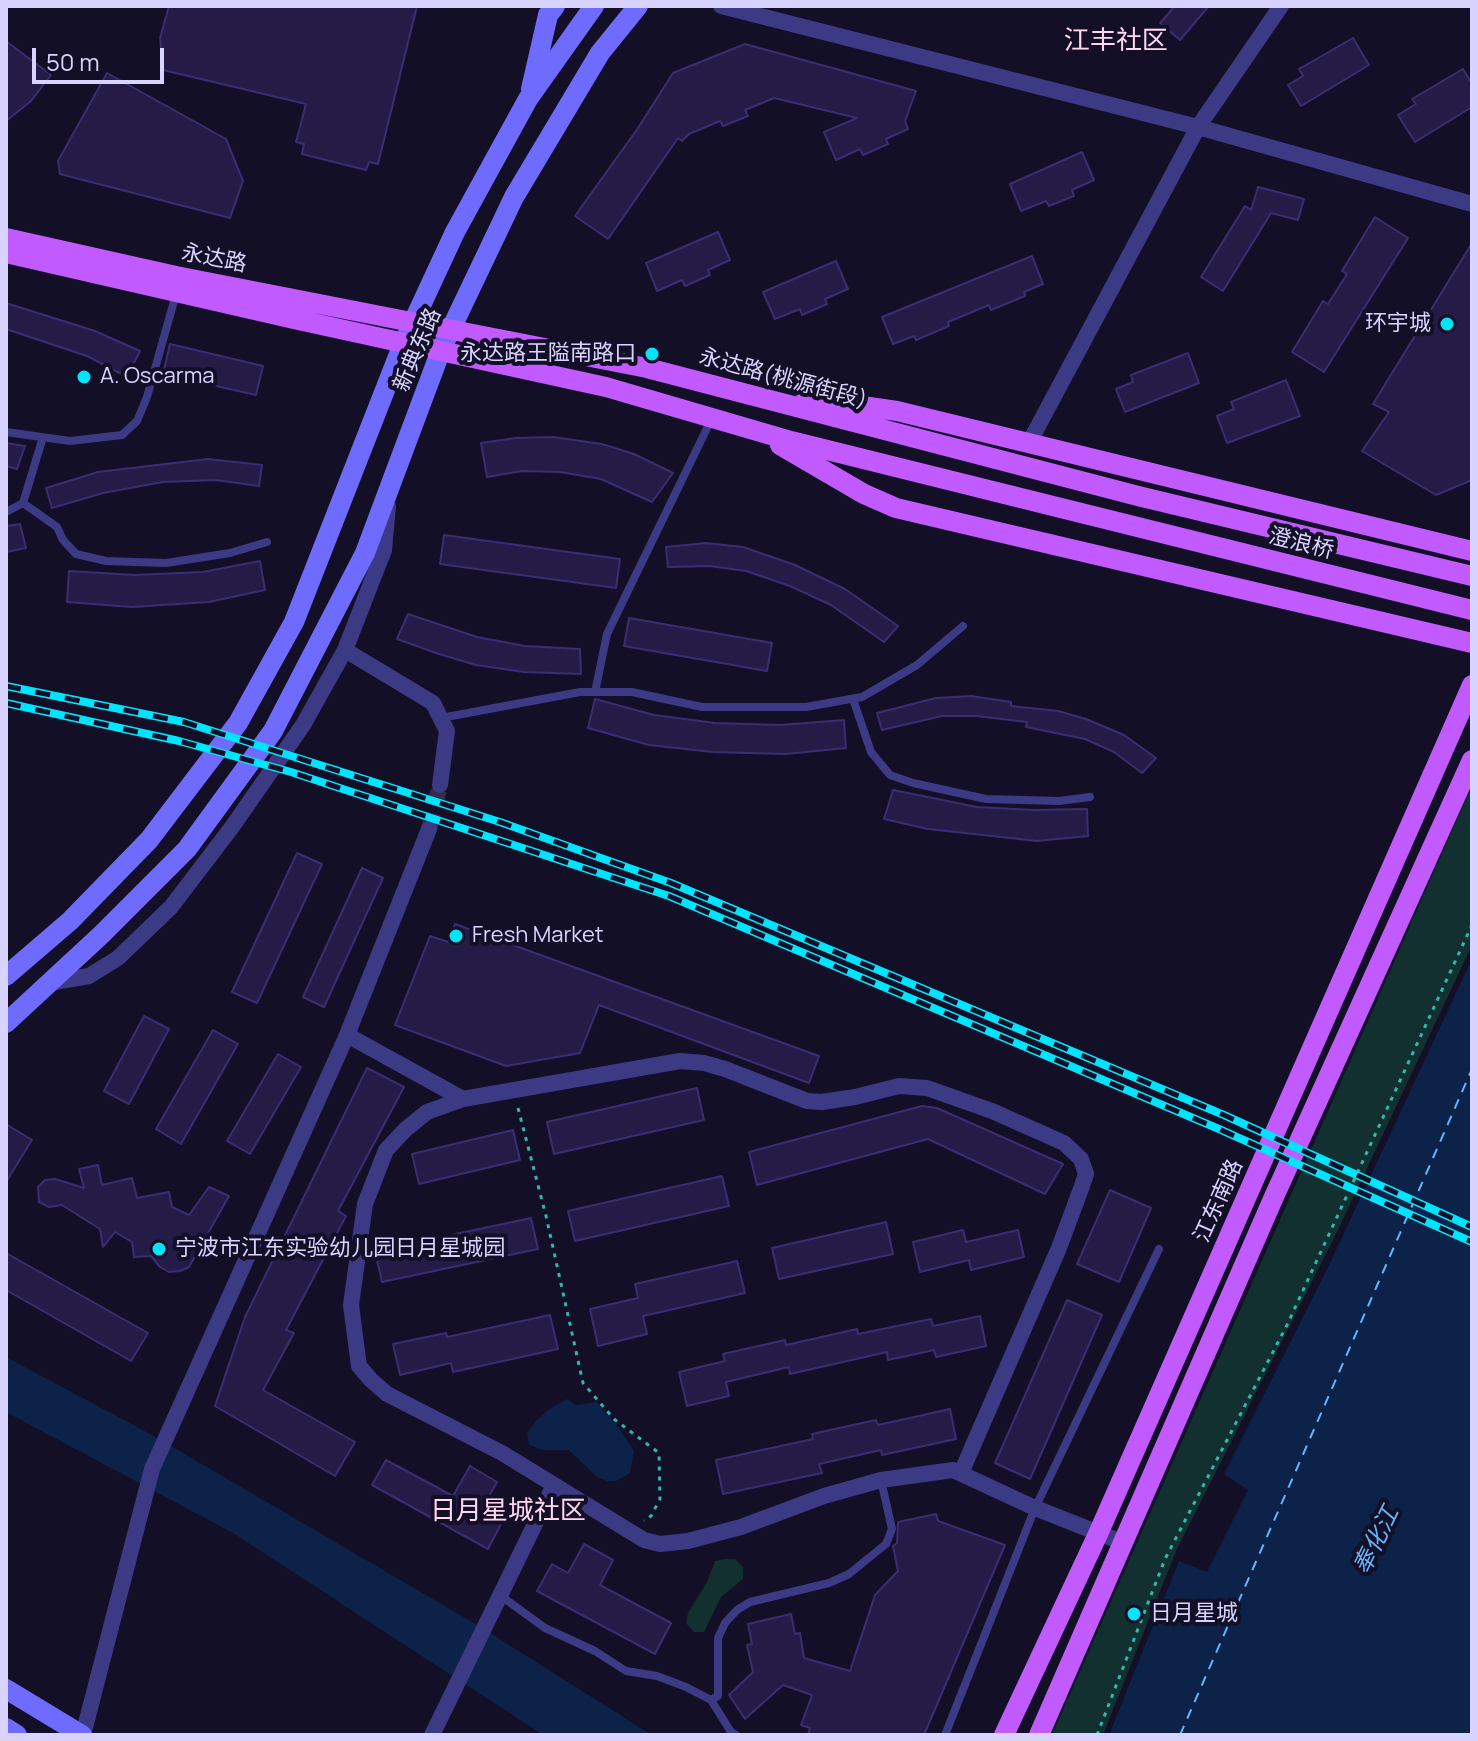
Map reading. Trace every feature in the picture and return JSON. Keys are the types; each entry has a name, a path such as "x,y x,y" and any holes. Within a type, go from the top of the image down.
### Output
{"main road":[{"path":"528,99 548,15 555,6"},
{"name":"新典东路","path":"6,976 70,921 149,840 238,723 294,622 403,344 455,232 528,99 594,6"},
{"name":"新典东路","path":"6,1023 187,849 273,731 365,553 441,350 514,197 600,53 638,6"},
{"name":"永达路","path":"6,238 176,276 414,321"},
{"name":"永达路","path":"6,253 403,344"},
{"name":"永达路(桃源街段)","path":"414,321 647,368 1138,496"},
{"path":"403,344 606,387 756,430 864,494 896,508 1472,643"},
{"path":"702,382 897,411 1472,551"},
{"name":"澄浪桥","path":"756,430 1120,524 1472,610"},
{"name":"澄浪桥","path":"1138,496 1472,576"},
{"name":"江东南路","path":"1004,1735 1098,1534 1472,685"},
{"path":"1039,1735 1273,1199 1472,760"},
{"path":"6,1689 83,1735"},
{"path":"6,1728 17,1735"}],"street":[{"path":"721,6 1198,127 1472,204"},
{"path":"1029,443 1198,127 1281,6"},
{"path":"49,983 89,976 118,958 171,907 232,827 303,725 345,650 384,550 390,487"},
{"path":"345,650 433,703 447,731 440,785"},
{"path":"83,1735 152,1469 347,1035 429,829"},
{"path":"347,1035 463,1099"},
{"path":"961,1473 1059,1248 1086,1174 1081,1159 1064,1143 992,1111 927,1088 899,1086 855,1097 807,1101 704,1063 680,1061 463,1099 427,1112 386,1150 365,1204 351,1305 359,1366 387,1394 502,1453 644,1540 660,1544 688,1541 741,1527 812,1500 881,1480 953,1470 1035,1508 1124,1543"},
{"path":"432,1735 554,1485"}],"lane":[{"path":"6,432 70,441 122,435 137,421 147,397 176,293"},
{"path":"595,692 607,634 712,418"},
{"path":"6,512 23,503 43,437"},
{"path":"23,503 57,527 63,540 76,554 106,561 166,563 230,553 267,542"},
{"path":"441,718 580,692 632,692 702,707 806,707 853,699 862,697 917,665 963,626"},
{"path":"853,699 871,752 890,775 986,799 1059,801 1090,797"},
{"path":"945,1735 1035,1508 1159,1249"},
{"path":"711,1700 718,1696 718,1638 725,1623 737,1610 750,1602 829,1583 849,1574 886,1544 892,1529 881,1480"},
{"path":"501,1596 545,1628 595,1651 626,1671 657,1676 711,1700 736,1735"}],"path":[{"path":"1097,1735 1165,1559 1287,1325 1472,925"},
{"path":"514,1092 546,1216 583,1383 614,1419 659,1453 660,1499 651,1516 628,1531"}],"green space":[{"path":"1472,786 1472,945 1337,1232 1176,1551 1103,1735 1052,1735"},
{"path":"735,1559 743,1567 743,1579 721,1597 704,1632 694,1632 686,1623 688,1613 707,1582 715,1561"}],"water":[{"name":"奉化江","path":"1472,959 1472,1735 1109,1735 1179,1561 1207,1572 1248,1490 1224,1474 1330,1263"},
{"path":"6,1357 152,1435 479,1626 652,1735 543,1735 233,1533 6,1412"},
{"path":"567,1399 575,1405 597,1402 617,1425 634,1451 630,1473 616,1481 607,1481 597,1477 569,1450 542,1450 529,1445 527,1433 535,1422"}],"building":[{"path":"169,6 417,6 378,164 369,162 366,170 302,154 304,144 296,142 306,104 163,70 160,38"},
{"path":"1175,6 1209,6 1180,40 1160,23"},
{"path":"1353,38 1369,65 1301,106 1288,85 1303,76 1299,69"},
{"path":"6,41 51,75 31,101 6,121"},
{"path":"745,44 916,91 905,121 908,129 886,139 888,144 863,155 860,149 836,160 824,132 857,118 774,98 745,110 748,116 723,126 720,121 689,134 682,141 678,138 608,239 575,216 673,73"},
{"path":"1463,69 1472,84 1472,107 1415,142 1398,115 1416,104 1412,99"},
{"path":"107,73 226,139 243,181 230,218 60,174 58,161"},
{"path":"1082,152 1094,180 1072,190 1074,196 1049,206 1046,201 1021,211 1010,184"},
{"path":"1258,187 1304,199 1298,220 1271,213 1223,291 1201,277 1245,206 1251,210"},
{"path":"1375,217 1408,238 1324,372 1292,352 1323,301 1328,304 1347,274 1342,271"},
{"path":"718,232 730,260 708,270 710,275 685,286 682,280 657,291 646,263"},
{"name":"环宇城","path":"1472,243 1472,480 1436,495 1362,451 1389,412 1373,404"},
{"path":"1032,256 1043,284 1024,292 1025,296 991,310 989,305 916,340 914,336 893,344 882,317"},
{"path":"836,261 848,289 825,299 827,304 802,315 800,309 775,319 763,292"},
{"path":"6,303 95,331 140,351 127,377 87,356 6,329"},
{"path":"170,344 263,366 256,395 163,374"},
{"path":"1188,353 1199,383 1125,412 1116,389 1133,382 1131,375"},
{"path":"1286,380 1300,416 1227,443 1217,416 1234,409 1231,402"},
{"path":"553,437 602,444 634,454 673,473 652,502 601,479 560,472 522,471 487,477 481,443"},
{"path":"6,443 25,446 17,469 6,466"},
{"path":"208,459 262,465 259,486 215,480 163,482 103,493 52,508 46,488 98,472"},
{"path":"20,524 26,548 6,552 6,526"},
{"path":"444,535 620,559 616,588 440,564"},
{"path":"706,543 743,547 795,565 845,589 898,626 884,642 831,605 790,586 746,571 710,566 668,567 666,547"},
{"path":"260,561 265,590 209,602 132,607 67,602 69,571 134,575 203,572"},
{"path":"408,614 477,637 525,646 580,649 581,674 524,672 476,665 439,654 397,639"},
{"path":"629,618 772,643 767,671 624,646"},
{"path":"971,696 1086,719 1124,735 1156,758 1142,773 1114,752 1085,739 1026,727 1027,722 942,716 882,730 877,713 936,698"},
{"path":"595,699 654,715 715,723 780,725 844,720 846,748 786,754 712,752 649,745 588,728"},
{"path":"893,790 977,807 1087,809 1088,836 1037,841 928,829 884,819"},
{"path":"297,853 322,864 257,1003 232,992"},
{"path":"362,868 383,878 324,1007 303,997"},
{"path":"455,924 819,1056 809,1083 599,1005 580,1053 506,1066 395,1025 430,936 448,942"},
{"path":"144,1016 169,1029 129,1104 104,1091"},
{"path":"213,1030 238,1044 181,1144 156,1129"},
{"path":"278,1054 301,1067 250,1154 227,1141"},
{"path":"367,1068 404,1087 338,1211 346,1216 286,1330 294,1333 263,1390 355,1442 335,1476 215,1406 245,1317"},
{"path":"697,1088 704,1120 554,1154 547,1122"},
{"path":"922,1106 937,1108 1063,1164 1045,1194 928,1139 757,1185 749,1152"},
{"path":"6,1124 32,1140 6,1182"},
{"path":"513,1130 520,1160 419,1184 412,1154"},
{"path":"98,1165 102,1185 132,1178 137,1198 169,1192 172,1207 189,1215 209,1187 229,1196 189,1267 169,1272 151,1256 134,1257 132,1242 115,1232 103,1247 100,1229 62,1205 49,1207 39,1202 38,1187 45,1180 55,1179 84,1188 79,1169"},
{"path":"722,1176 729,1206 575,1241 568,1211"},
{"path":"1110,1190 1151,1208 1119,1282 1077,1264"},
{"path":"531,1218 538,1249 382,1282 375,1251"},
{"path":"886,1222 893,1254 779,1279 772,1248"},
{"path":"963,1230 966,1242 1018,1230 1024,1257 971,1270 969,1260 920,1272 913,1242"},
{"path":"6,1253 148,1333 131,1361 6,1290"},
{"path":"737,1261 745,1293 643,1316 647,1334 598,1346 590,1309 638,1298 635,1284"},
{"path":"1067,1300 1102,1315 1030,1479 995,1463"},
{"path":"550,1315 558,1349 453,1372 451,1363 400,1375 393,1344 446,1333 447,1337"},
{"path":"980,1316 986,1346 936,1357 934,1350 888,1360 887,1352 790,1374 789,1367 726,1382 729,1396 687,1406 679,1372 725,1361 723,1354 785,1340 786,1345 857,1329 858,1334 931,1319 933,1326"},
{"path":"950,1409 956,1439 882,1455 881,1450 819,1464 822,1473 723,1494 716,1460 813,1439 812,1434 876,1420 878,1425"},
{"path":"386,1460 453,1496 470,1466 497,1482 481,1511 502,1522 488,1549 372,1485"},
{"path":"936,1514 938,1521 1005,1545 924,1735 808,1735 810,1728 801,1725 812,1695 783,1685 745,1719 729,1695 753,1672 747,1645 752,1644 748,1624 791,1614 795,1634 800,1633 804,1658 850,1671 875,1595 898,1571 893,1546 897,1543 898,1522"},
{"path":"584,1544 613,1560 600,1585 671,1623 655,1654 537,1591 552,1564 568,1573"}],"ferry route":[{"path":"1180,1735 1472,1069"}],"tunnel":[{"path":"429,829 440,785"}],"railway":[{"path":"6,686 184,722 500,822 671,883 1224,1115 1472,1227"},
{"path":"6,703 179,741 291,772 669,896 1219,1129 1472,1242"}],"place":[{"name":"环宇城","path":"1447,324"},
{"name":"永达路王隘南路口","path":"652,354"},
{"name":"A. Oscarma","path":"84,377"},
{"name":"Fresh Market","path":"456,936"},
{"name":"宁波市江东实验幼儿园日月星城园","path":"159,1249"},
{"name":"日月星城","path":"1134,1614"}],"district":[{"name":"江丰社区","path":"1116,42"},
{"name":"日月星城社区","path":"508,1512"}]}
